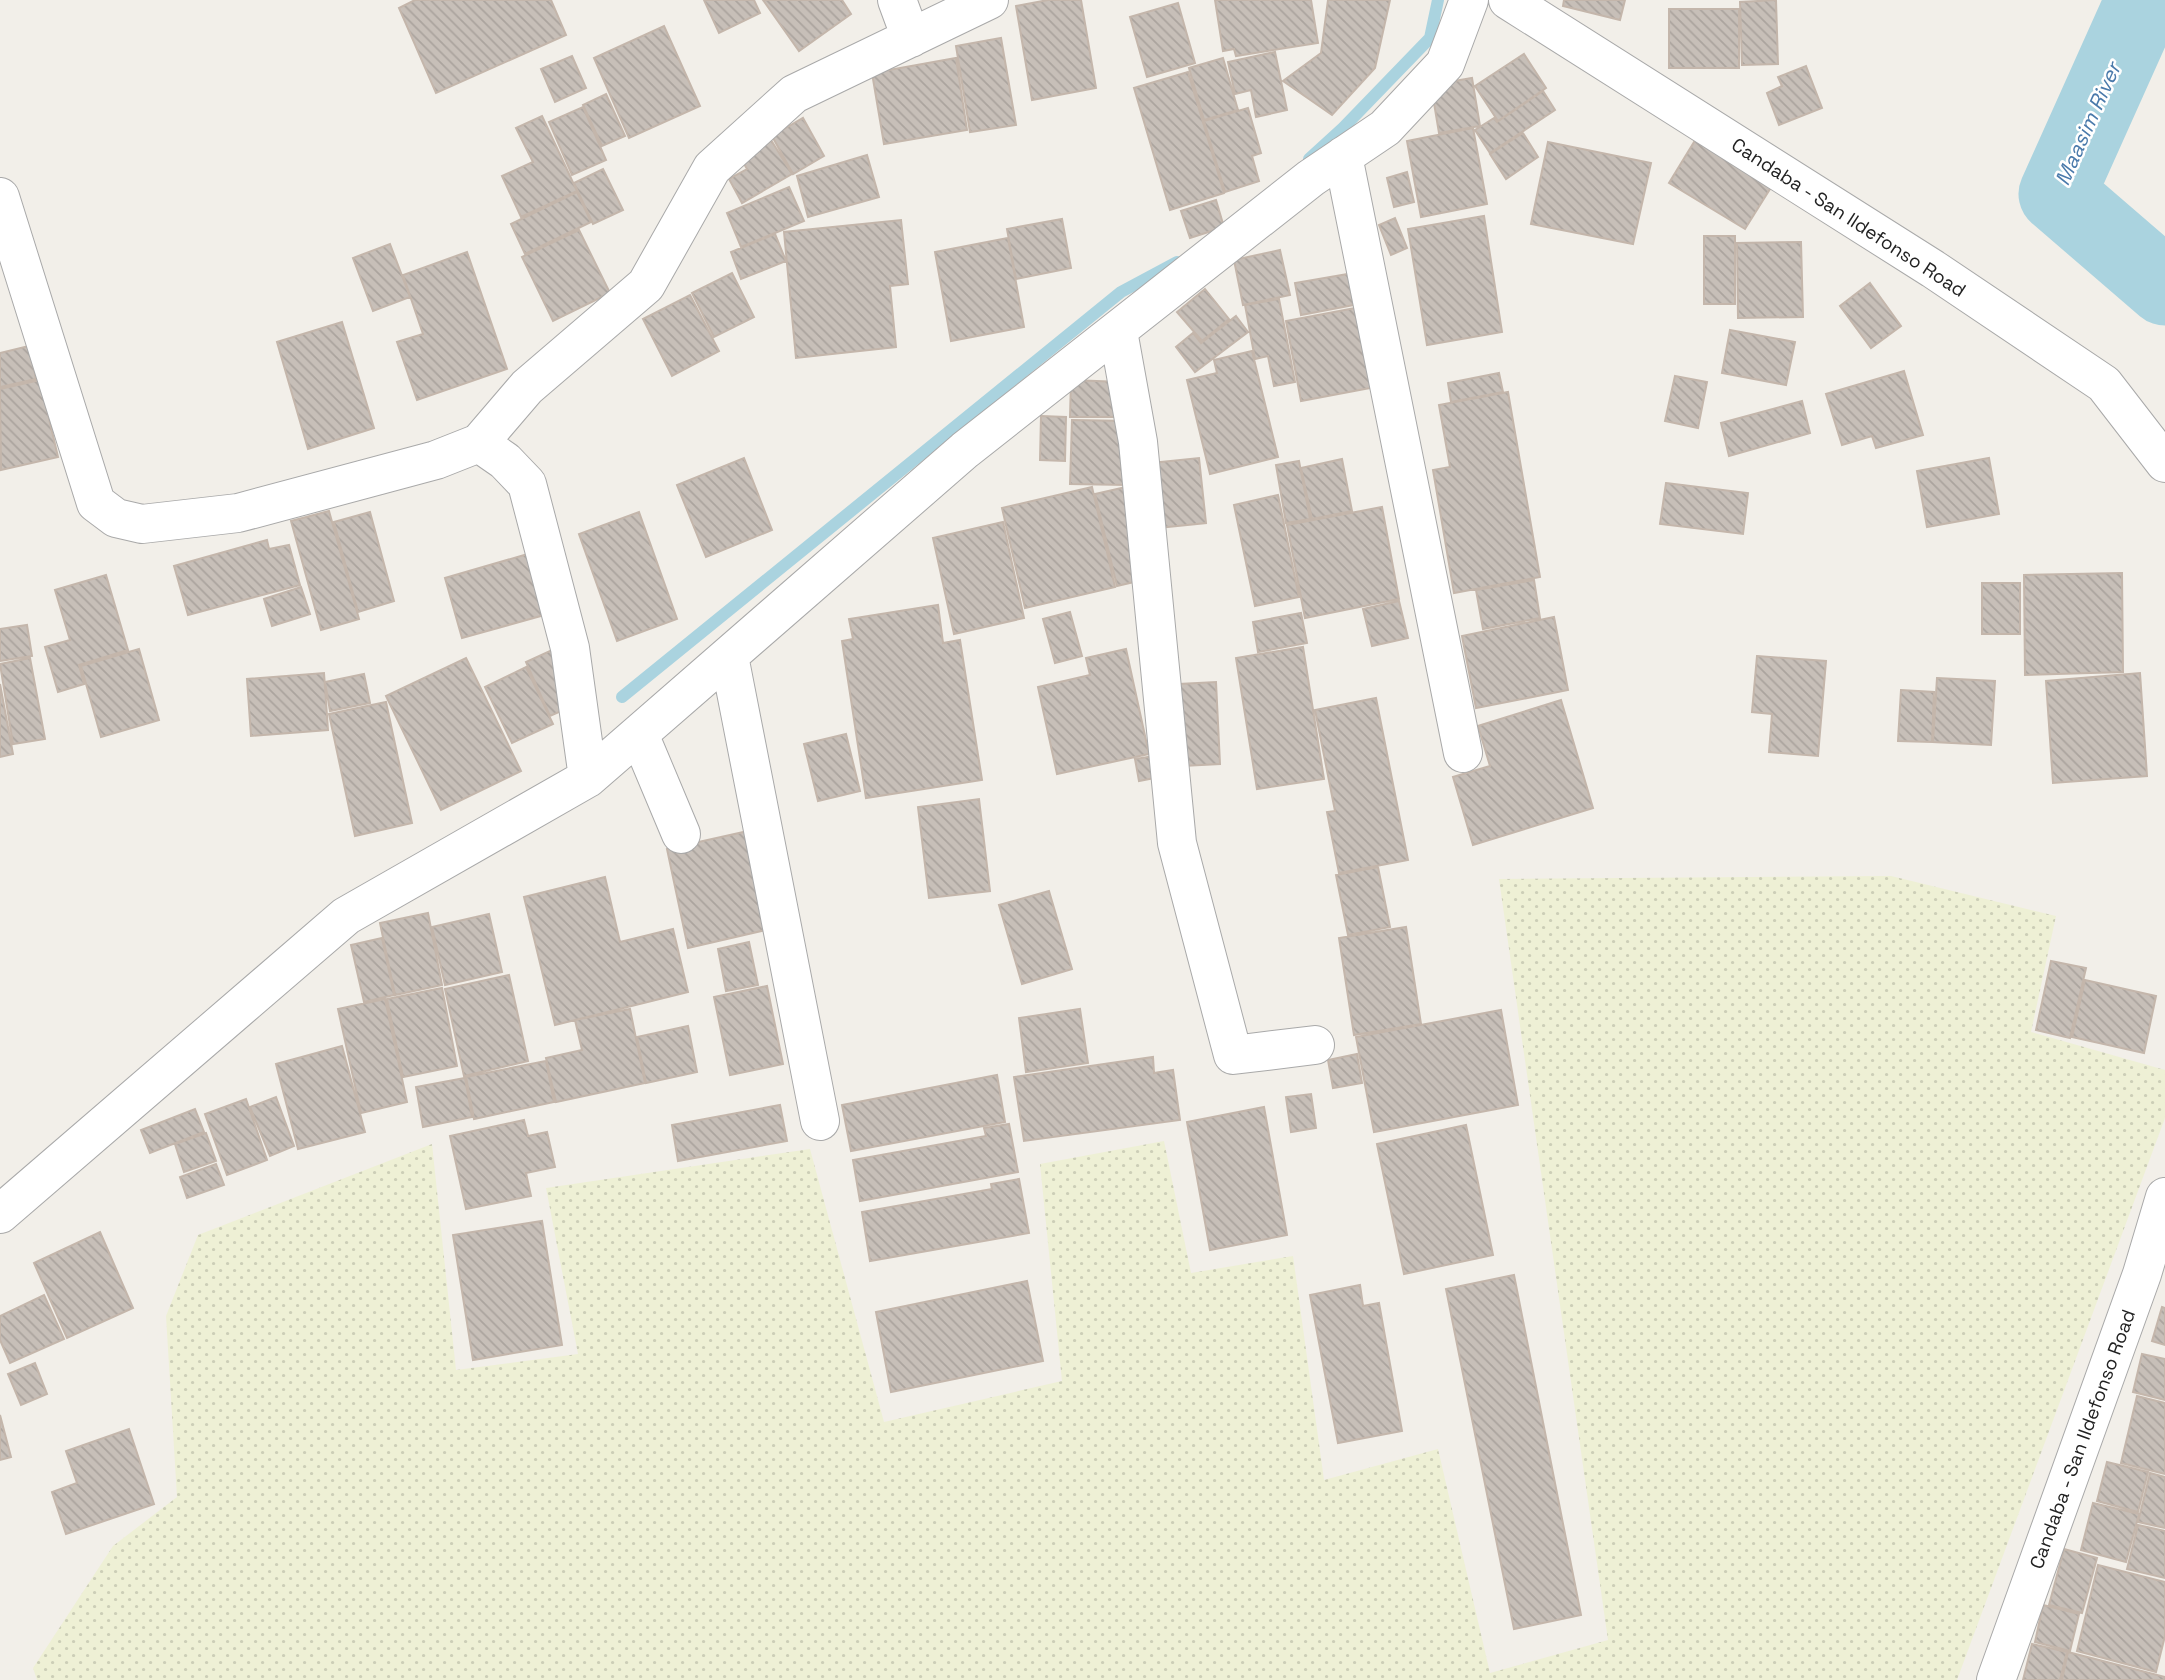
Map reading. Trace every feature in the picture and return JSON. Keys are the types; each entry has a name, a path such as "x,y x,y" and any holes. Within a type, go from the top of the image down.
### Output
{"street":[{"path":"897,0 911,38"},
{"path":"0,197 96,503 116,517 142,524 238,513 436,460 480,443 527,387 646,285 712,168 794,94 989,0"},
{"path":"0,1214 346,916 588,778 965,450 1311,178 1385,128 1445,64 1469,0"},
{"name":"Candaba - San Ildefonso Road","path":"1508,0 1921,262 2104,384 2165,463"},
{"path":"1343,156 1463,753"},
{"path":"1118,331 1138,442 1177,843 1233,1055 1315,1045"},
{"path":"480,443 505,461 527,484 570,648 588,778"},
{"path":"729,656 820,1121"},
{"path":"639,734 681,834"},
{"name":"Candaba - San Ildefonso Road","path":"1996,1680 2153,1278 2165,1197"}],"green space":[{"path":"1891,876 2056,916 2031,1032 2165,1070 2165,1118 1957,1680 37,1680 33,1668 113,1546 177,1497 166,1316 198,1235 432,1144 456,1370 578,1354 546,1188 810,1149 884,1422 1062,1381 1040,1164 1164,1141 1191,1273 1293,1256 1324,1480 1438,1449 1490,1673 1608,1640 1499,879"}],"building":[{"path":"415,0 551,0 566,35 436,93 399,8"},
{"path":"704,0 754,0 760,13 719,33"},
{"path":"763,0 842,0 851,14 799,51"},
{"path":"1048,0 1081,0 1096,88 1032,100 1016,6"},
{"path":"1215,0 1311,0 1318,43 1236,56 1234,49 1223,51"},
{"path":"1328,0 1390,0 1375,68 1332,115 1283,81 1321,53"},
{"path":"1564,0 1625,0 1620,20 1563,6"},
{"path":"1776,0 1778,64 1742,65 1740,2"},
{"path":"1178,3 1195,63 1147,77 1130,17"},
{"path":"1669,9 1739,9 1739,68 1669,68"},
{"path":"664,26 700,106 629,138 594,58"},
{"path":"1001,38 1016,125 970,132 956,46"},
{"path":"1275,52 1287,110 1256,117 1251,90 1235,94 1228,62"},
{"path":"1524,54 1546,88 1498,121 1475,86"},
{"path":"572,56 586,88 555,102 541,69"},
{"path":"956,58 967,130 884,144 872,73"},
{"path":"1223,58 1238,110 1204,120 1189,68"},
{"path":"1806,66 1822,108 1779,125 1767,93 1782,86 1778,77"},
{"path":"1188,72 1224,193 1170,210 1134,88"},
{"path":"1472,78 1480,126 1439,133 1431,85"},
{"path":"1543,91 1555,110 1490,153 1475,130 1494,118 1497,122"},
{"path":"606,94 625,136 602,146 583,105"},
{"path":"583,107 606,160 572,175 549,122"},
{"path":"1248,108 1261,153 1252,156 1259,181 1225,192 1204,121"},
{"path":"542,116 577,191 521,217 502,176 533,162 516,128"},
{"path":"803,118 824,156 793,174 772,136"},
{"path":"1473,128 1487,204 1421,217 1407,141"},
{"path":"1523,133 1538,157 1506,179 1490,154"},
{"path":"1699,134 1775,181 1745,229 1669,183"},
{"path":"771,140 792,174 742,203 729,179 747,169 740,157"},
{"path":"1548,142 1651,163 1633,244 1531,224"},
{"path":"867,155 879,197 808,217 797,176"},
{"path":"603,169 623,210 593,224 574,183"},
{"path":"1407,172 1414,202 1394,207 1387,178"},
{"path":"789,187 804,221 741,247 727,213"},
{"path":"577,192 591,222 525,254 511,224"},
{"path":"1216,200 1224,227 1190,238 1181,211"},
{"path":"1484,216 1502,332 1427,345 1408,229"},
{"path":"1395,218 1407,248 1391,255 1379,225"},
{"path":"1062,219 1071,268 1016,279 1007,229"},
{"path":"901,220 908,284 890,286 896,347 796,358 784,232"},
{"path":"579,230 610,293 553,321 522,257"},
{"path":"775,234 786,261 741,279 731,252"},
{"path":"1704,236 1735,236 1735,304 1704,304"},
{"path":"1008,238 1024,327 951,341 935,252"},
{"path":"1801,242 1803,317 1738,318 1737,243"},
{"path":"390,244 410,297 373,311 353,258"},
{"path":"1280,250 1290,295 1243,305 1234,260"},
{"path":"467,252 507,369 417,400 397,342 423,334 403,275"},
{"path":"732,273 754,317 714,337 692,293"},
{"path":"1348,274 1354,305 1301,315 1295,283"},
{"path":"1870,283 1901,326 1871,348 1840,306"},
{"path":"1205,289 1229,319 1202,341 1177,312"},
{"path":"690,295 719,351 672,376 643,319"},
{"path":"1279,299 1295,382 1274,386 1268,356 1255,359 1245,305"},
{"path":"1366,306 1381,386 1301,401 1286,321"},
{"path":"1236,316 1248,332 1195,372 1176,347 1193,333 1201,343"},
{"path":"342,322 374,428 308,449 277,342"},
{"path":"1730,330 1795,342 1786,385 1722,373"},
{"path":"29,346 36,379 0,387 0,353"},
{"path":"1252,351 1278,457 1210,474 1187,380 1217,373 1214,360"},
{"path":"1904,371 1923,435 1876,448 1872,436 1842,445 1826,394"},
{"path":"1499,373 1503,392 1451,402 1448,383"},
{"path":"1675,376 1707,382 1698,428 1665,421"},
{"path":"40,380 58,457 1,470 0,389"},
{"path":"1071,380 1121,382 1120,417 1070,417"},
{"path":"1508,392 1540,577 1454,593 1433,470 1450,467 1439,405"},
{"path":"1802,401 1810,433 1729,456 1721,423"},
{"path":"1041,416 1066,417 1065,461 1040,460"},
{"path":"1072,420 1129,421 1127,485 1070,484"},
{"path":"744,458 772,530 706,557 677,485"},
{"path":"1199,458 1206,523 1149,529 1142,464"},
{"path":"1989,458 1999,514 1927,527 1917,471"},
{"path":"1342,459 1352,511 1312,519 1301,468"},
{"path":"1299,461 1310,519 1286,523 1276,465"},
{"path":"1666,483 1748,493 1743,534 1660,524"},
{"path":"1092,487 1115,587 1025,608 1002,508"},
{"path":"1126,487 1147,579 1117,586 1095,494"},
{"path":"1278,495 1299,597 1255,606 1234,505"},
{"path":"1382,507 1399,599 1305,618 1287,525"},
{"path":"329,511 359,619 321,630 291,521"},
{"path":"370,512 394,601 358,612 334,522"},
{"path":"639,512 677,619 617,641 579,534"},
{"path":"1003,522 1024,618 954,634 933,538"},
{"path":"267,540 269,549 289,545 300,585 188,615 174,566"},
{"path":"531,553 548,614 462,638 445,578"},
{"path":"2122,573 2123,672 2025,675 2024,575"},
{"path":"106,575 128,650 79,665 84,684 58,692 45,647 70,640 55,590"},
{"path":"1534,580 1540,618 1483,629 1476,590"},
{"path":"1982,583 2020,583 2020,634 1982,634"},
{"path":"301,587 310,614 272,626 264,599"},
{"path":"1399,601 1408,638 1372,646 1363,609"},
{"path":"938,605 943,643 960,640 982,780 866,798 842,641 853,639 849,619"},
{"path":"1070,612 1082,656 1055,663 1043,619"},
{"path":"1301,613 1307,643 1258,652 1253,622"},
{"path":"1554,617 1568,690 1476,708 1462,636"},
{"path":"27,625 32,656 0,661 0,629"},
{"path":"1303,647 1324,779 1257,789 1236,658"},
{"path":"139,649 159,720 101,737 81,666"},
{"path":"1126,649 1149,754 1057,774 1038,687 1090,675 1086,658"},
{"path":"552,650 575,705 550,716 526,662"},
{"path":"1757,656 1826,661 1818,756 1769,752 1772,714 1752,712"},
{"path":"30,658 45,739 13,744 0,664"},
{"path":"466,658 521,771 441,810 386,696"},
{"path":"526,667 553,724 512,743 485,687"},
{"path":"324,673 328,730 251,736 247,679"},
{"path":"2140,673 2147,776 2053,783 2046,681"},
{"path":"364,674 370,703 330,711 325,682"},
{"path":"1937,678 1995,681 1991,745 1933,742"},
{"path":"1216,682 1220,764 1183,766 1179,684"},
{"path":"0,684 13,754 0,757"},
{"path":"1901,690 1934,692 1932,742 1898,741"},
{"path":"1376,698 1408,860 1339,873 1327,812 1335,811 1315,710"},
{"path":"1561,700 1593,808 1473,845 1453,777 1490,766 1478,726"},
{"path":"386,702 412,823 355,836 329,714"},
{"path":"846,734 860,791 818,801 804,744"},
{"path":"1161,755 1165,776 1139,781 1135,759"},
{"path":"979,799 990,891 929,898 918,807"},
{"path":"748,831 770,929 688,948 667,849"},
{"path":"1378,867 1390,927 1348,935 1336,875"},
{"path":"605,877 620,942 673,929 688,992 555,1025 524,897"},
{"path":"1049,891 1072,969 1022,984 999,905"},
{"path":"428,913 442,985 395,995 380,923"},
{"path":"489,914 502,972 445,985 432,927"},
{"path":"1406,927 1421,1024 1354,1035 1339,938"},
{"path":"382,938 394,995 364,1002 351,945"},
{"path":"749,942 758,985 726,991 718,949"},
{"path":"2051,961 2086,968 2070,1038 2036,1030"},
{"path":"509,975 528,1061 464,1076 445,989"},
{"path":"2085,980 2156,996 2144,1053 2072,1037"},
{"path":"767,986 783,1064 730,1075 714,997"},
{"path":"442,988 457,1066 403,1077 387,999"},
{"path":"385,999 407,1102 361,1113 338,1009"},
{"path":"630,1009 645,1083 556,1102 546,1058 582,1050 575,1020"},
{"path":"1080,1009 1088,1063 1026,1072 1019,1018"},
{"path":"1501,1010 1518,1105 1374,1132 1356,1037"},
{"path":"688,1026 697,1072 646,1083 637,1037"},
{"path":"342,1046 365,1132 298,1149 276,1064"},
{"path":"1357,1054 1362,1083 1333,1088 1328,1060"},
{"path":"1153,1057 1154,1073 1173,1070 1180,1120 1024,1141 1014,1077"},
{"path":"546,1061 554,1102 474,1119 466,1077"},
{"path":"997,1075 1005,1122 851,1151 842,1105"},
{"path":"465,1078 472,1117 423,1127 416,1087"},
{"path":"1311,1094 1316,1128 1291,1132 1286,1097"},
{"path":"276,1097 294,1146 270,1156 250,1107"},
{"path":"246,1099 267,1160 227,1175 205,1114"},
{"path":"780,1105 787,1141 678,1161 672,1125"},
{"path":"1264,1107 1287,1235 1210,1250 1187,1122"},
{"path":"195,1109 204,1132 150,1153 141,1130"},
{"path":"524,1120 528,1136 547,1132 555,1167 526,1173 531,1196 466,1209 450,1136"},
{"path":"1009,1124 1018,1172 860,1201 853,1160 986,1136 984,1128"},
{"path":"1466,1125 1493,1255 1404,1274 1377,1144"},
{"path":"206,1133 216,1161 184,1172 175,1144"},
{"path":"216,1164 224,1185 187,1198 180,1177"},
{"path":"1019,1179 1029,1233 870,1261 862,1212 992,1189 991,1184"},
{"path":"542,1221 562,1345 473,1360 453,1235"},
{"path":"100,1232 133,1308 67,1338 34,1263"},
{"path":"1514,1275 1581,1615 1514,1629 1446,1289"},
{"path":"1027,1281 1043,1361 891,1392 876,1312"},
{"path":"1360,1285 1363,1306 1379,1303 1402,1431 1338,1443 1310,1295"},
{"path":"44,1295 64,1339 10,1363 0,1340 0,1316"},
{"path":"2162,1307 2165,1308 2165,1345 2152,1341"},
{"path":"2142,1354 2165,1359 2165,1400 2133,1392"},
{"path":"35,1363 47,1394 21,1405 8,1374"},
{"path":"2137,1396 2165,1403 2165,1474 2121,1463"},
{"path":"0,1415 11,1457 0,1460"},
{"path":"129,1429 154,1504 66,1534 52,1492 77,1483 66,1451"},
{"path":"2107,1462 2148,1472 2138,1512 2097,1501"},
{"path":"2150,1473 2165,1477 2165,1528 2138,1522"},
{"path":"2093,1503 2139,1514 2126,1562 2081,1550"},
{"path":"2138,1525 2165,1531 2165,1578 2127,1569"},
{"path":"2064,1549 2097,1558 2082,1613 2049,1605"},
{"path":"2098,1565 2165,1582 2165,1636 2156,1672 2077,1651"},
{"path":"2043,1605 2079,1614 2070,1651 2035,1642"},
{"path":"2032,1644 2067,1652 2060,1680 2023,1680"},
{"path":"2068,1652 2165,1677 2164,1680 2062,1680"}],"waterway":[{"path":"1309,159 1343,128 1430,38 1438,0"},
{"name":"Maasim River","path":"2144,0 2057,194 2165,287"},
{"path":"622,697 1121,292 1177,262"}]}
